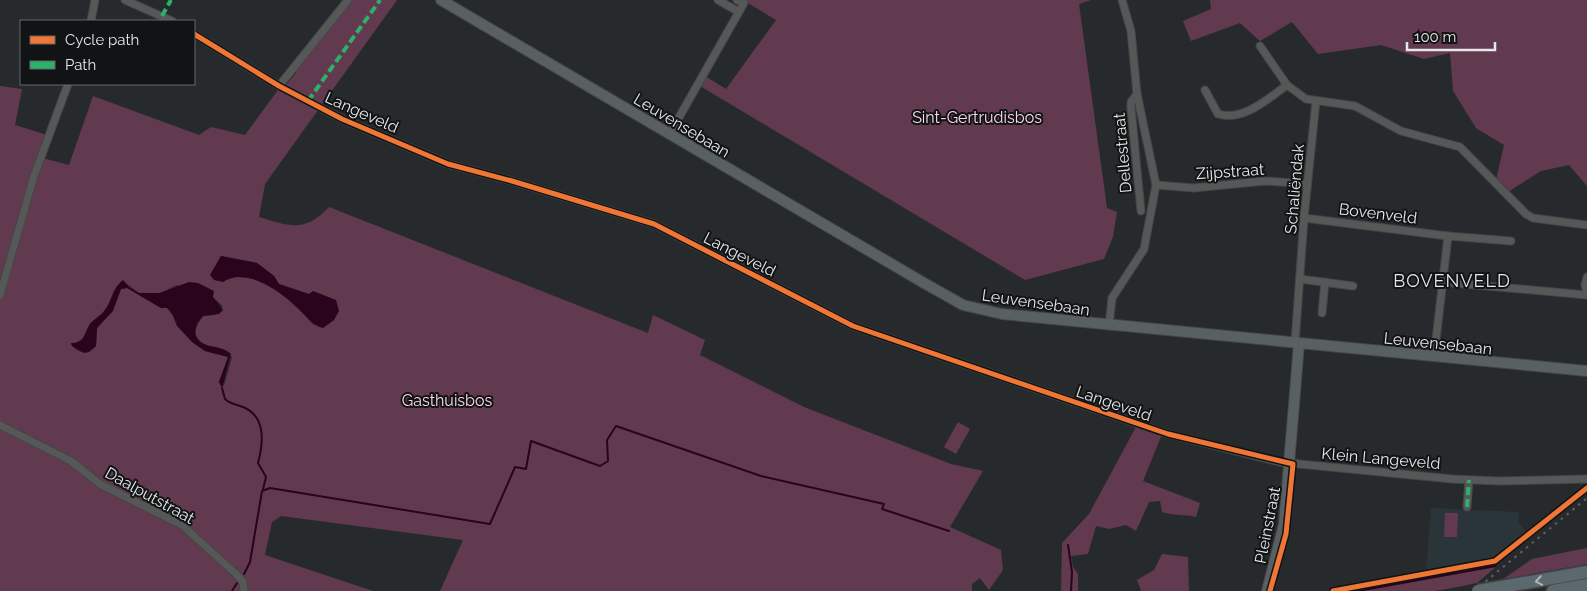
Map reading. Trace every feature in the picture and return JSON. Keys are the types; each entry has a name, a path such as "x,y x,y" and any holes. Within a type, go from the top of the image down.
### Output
{"highway":[{"path":"1484,590 1587,572"},
{"path":"1553,591 1587,585"}],"street":[{"path":"91,20 95,0"},
{"path":"125,0 170,20"},
{"path":"279,86 348,0"},
{"name":"Leuvensebaan","path":"441,0 669,135 963,305 994,313 1109,326 1587,371"},
{"path":"718,0 738,12"},
{"path":"669,135 744,3 737,0"},
{"name":"Dellestraat","path":"1109,326 1112,298 1144,249 1156,185 1136,94 1135,54 1132,31 1122,0"},
{"name":"Langeveld","path":"195,35 279,86 342,119 448,164 512,181 654,224 853,326 1168,434 1294,464"},
{"path":"1260,46 1287,85 1306,99 1355,106 1401,131 1460,147 1526,214 1533,218 1587,225"},
{"path":"0,295 34,176 68,85"},
{"path":"1205,90 1218,114 1226,117 1257,107 1287,85"},
{"name":"Dellestraat","path":"1136,94 1131,102 1141,211"},
{"name":"Schaliëndak","path":"1298,343 1304,218 1316,100"},
{"name":"Zijpstraat","path":"1156,185 1194,188 1265,181 1307,184"},
{"name":"Bovenveld","path":"1304,218 1448,236 1511,241"},
{"path":"1434,357 1448,236"},
{"path":"1442,282 1587,294 1587,277"},
{"path":"1300,279 1353,286"},
{"path":"1322,313 1325,282"},
{"name":"Pleinstraat","path":"1267,591 1284,524 1294,464 1298,343"},
{"name":"Daalputstraat","path":"0,425 73,462 100,484 184,527 236,574 243,582 244,591"},
{"name":"Klein Langeveld","path":"1294,464 1469,480 1587,479"},
{"path":"1467,507 1469,480"}],"shaded area":[{"path":"221,256 257,263 274,276 279,284 309,294 313,291 336,300 339,311 334,320 323,328 313,323 283,295 263,283 242,277 232,278 223,282 214,280 210,275"},
{"path":"123,280 129,287 139,293 160,293 189,282 198,283 214,291 213,297 223,310 219,314 203,316 197,323 195,334 202,343 231,354 222,388 219,382 228,357 205,351 192,342 177,326 172,313 167,308 161,308 127,288 121,289 113,311 97,328 96,346 89,352 84,353 72,346 71,343 79,342 90,324 105,310 116,287"},
{"path":"1431,508 1518,512 1519,523 1526,532 1490,562 1426,571"}],"green space":[{"name":"Gasthuisbos","path":"349,0 397,0 265,184 259,217 288,225 304,224 312,221 329,207 648,333 653,315 705,340 700,355 804,407 951,464 983,471 950,527 1001,550 1003,570 989,590 980,578 972,584 972,591 440,591 463,540 281,516 272,522 265,555 373,591 0,591 0,86 22,89 15,125 47,135 39,157 69,165 93,96 199,135 211,127 245,135 278,90 281,91 296,73 296,67","holes":["221,256 257,263 274,276 279,284 309,294 315,326 278,291 261,281 210,275","123,281 139,293 160,293 177,285 202,293 219,302 223,307 215,315 203,316 195,329 196,335 201,342 208,346 222,349 232,357 224,386 221,386 219,382 228,357 205,351 192,342 167,308 161,308 127,288 121,289 108,315 97,328 96,346 90,351 83,352 77,350 71,344 82,340 89,325 107,307"]},
{"name":"Sint-Gertrudisbos","path":"743,0 1091,0 1079,4 1107,208 1117,212 1113,237 1104,259 1025,280 700,86 705,76 726,89 776,20"},
{"path":"1210,0 1587,0 1587,186 1569,165 1541,171 1508,192 1496,180 1504,145 1476,128 1453,91 1450,53 1424,59 1381,45 1318,54 1292,22 1260,41 1240,23 1191,41 1183,21 1211,9"},
{"path":"958,422 970,429 956,454 944,447"},
{"path":"1137,425 1162,434 1143,481 1200,503 1196,517 1162,512 1160,501 1149,502 1136,531 1126,525 1109,529 1096,526 1088,554 1071,556 1073,567 1078,574 1078,591 1061,591 1062,543 1089,514"},
{"path":"1445,513 1458,513 1457,537 1444,537"},
{"path":"1587,548 1587,564 1503,579 1532,559"},
{"path":"1162,554 1188,557 1189,591 1141,591 1137,580 1154,570"},
{"path":"1498,565 1477,583 1463,586 1435,591 1353,591"}],"waterway":[{"path":"222,388 225,399 251,411 260,424 262,440 258,463 266,477 263,489"},
{"path":"244,574 250,562 262,491 270,488 490,524 515,467 526,469 531,441 600,466 608,461 607,440 616,426 761,476 884,504 882,509 949,531"},
{"path":"1068,545 1072,572 1071,591"},
{"path":"1358,591 1496,566"},
{"path":"232,591 237,583"}],"railway":[{"path":"1474,591 1587,498"}],"marked path":[{"path":"162,16 171,0"},
{"path":"308,101 380,0"},
{"path":"1467,507 1469,480"}],"cycle path":[{"path":"195,35 279,86 342,119 448,164 512,181 654,224 853,326 1168,434 1293,464 1286,534 1270,591"},
{"path":"1333,591 1495,561 1587,488"}],"district":[{"name":"BOVENVELD","path":"1452,281"}]}
